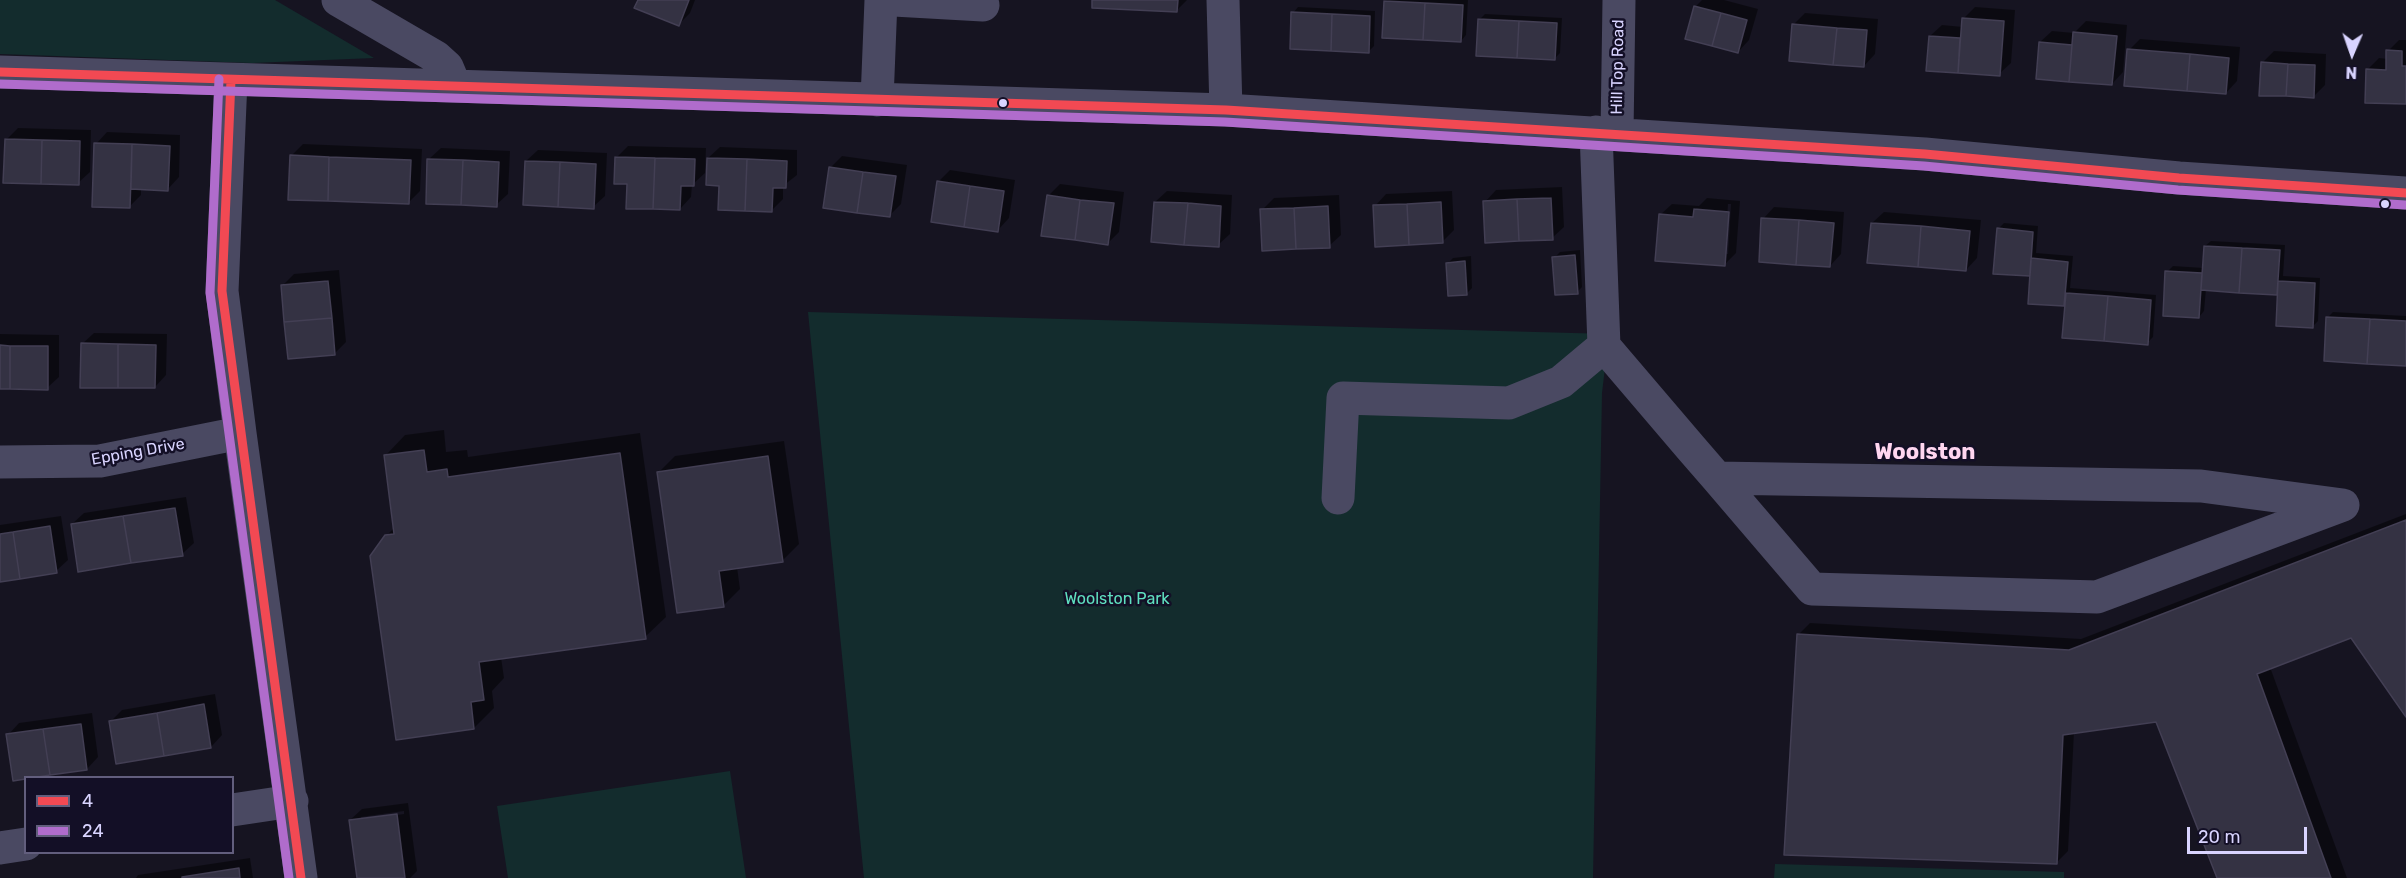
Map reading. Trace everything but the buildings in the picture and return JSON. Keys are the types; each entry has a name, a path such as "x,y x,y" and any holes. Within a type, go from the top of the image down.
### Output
{"street":[{"path":"338,0 436,57 447,67 455,86"},
{"path":"877,100 881,0"},
{"path":"894,0 983,5"},
{"path":"1223,0 1226,110"},
{"name":"Hill Top Road","path":"1604,346 1607,133 1620,0"},
{"path":"0,72 1226,110 1925,154 2201,180 2406,193"},
{"path":"231,80 222,291 302,878"},
{"path":"1338,498 1343,398 1509,403 1561,382 1604,346 1812,589 2097,597 2343,505 2201,486 1717,478"},
{"name":"Epping Drive","path":"0,462 100,460 240,433"},
{"path":"234,810 292,801"},
{"path":"0,848 24,844"}],"green space":[{"path":"0,0 275,0 374,58 252,63 0,54"},
{"name":"Woolston Park","path":"808,312 1609,334 1602,393 1593,878 864,878"},
{"path":"730,771 746,878 508,878 497,806"},
{"path":"1775,864 2064,872 2064,878 1774,878"}],"transit line":[{"name":"4","path":"0,72 1226,110 1925,154 2179,178 2406,193"},
{"name":"24","path":"219,79 210,293 289,878"},
{"name":"4","path":"231,80 222,291 301,878"},
{"name":"24","path":"0,84 1225,122 1924,166 2178,190 2405,205"}],"district":[{"name":"Woolston","path":"1925,453"}]}
